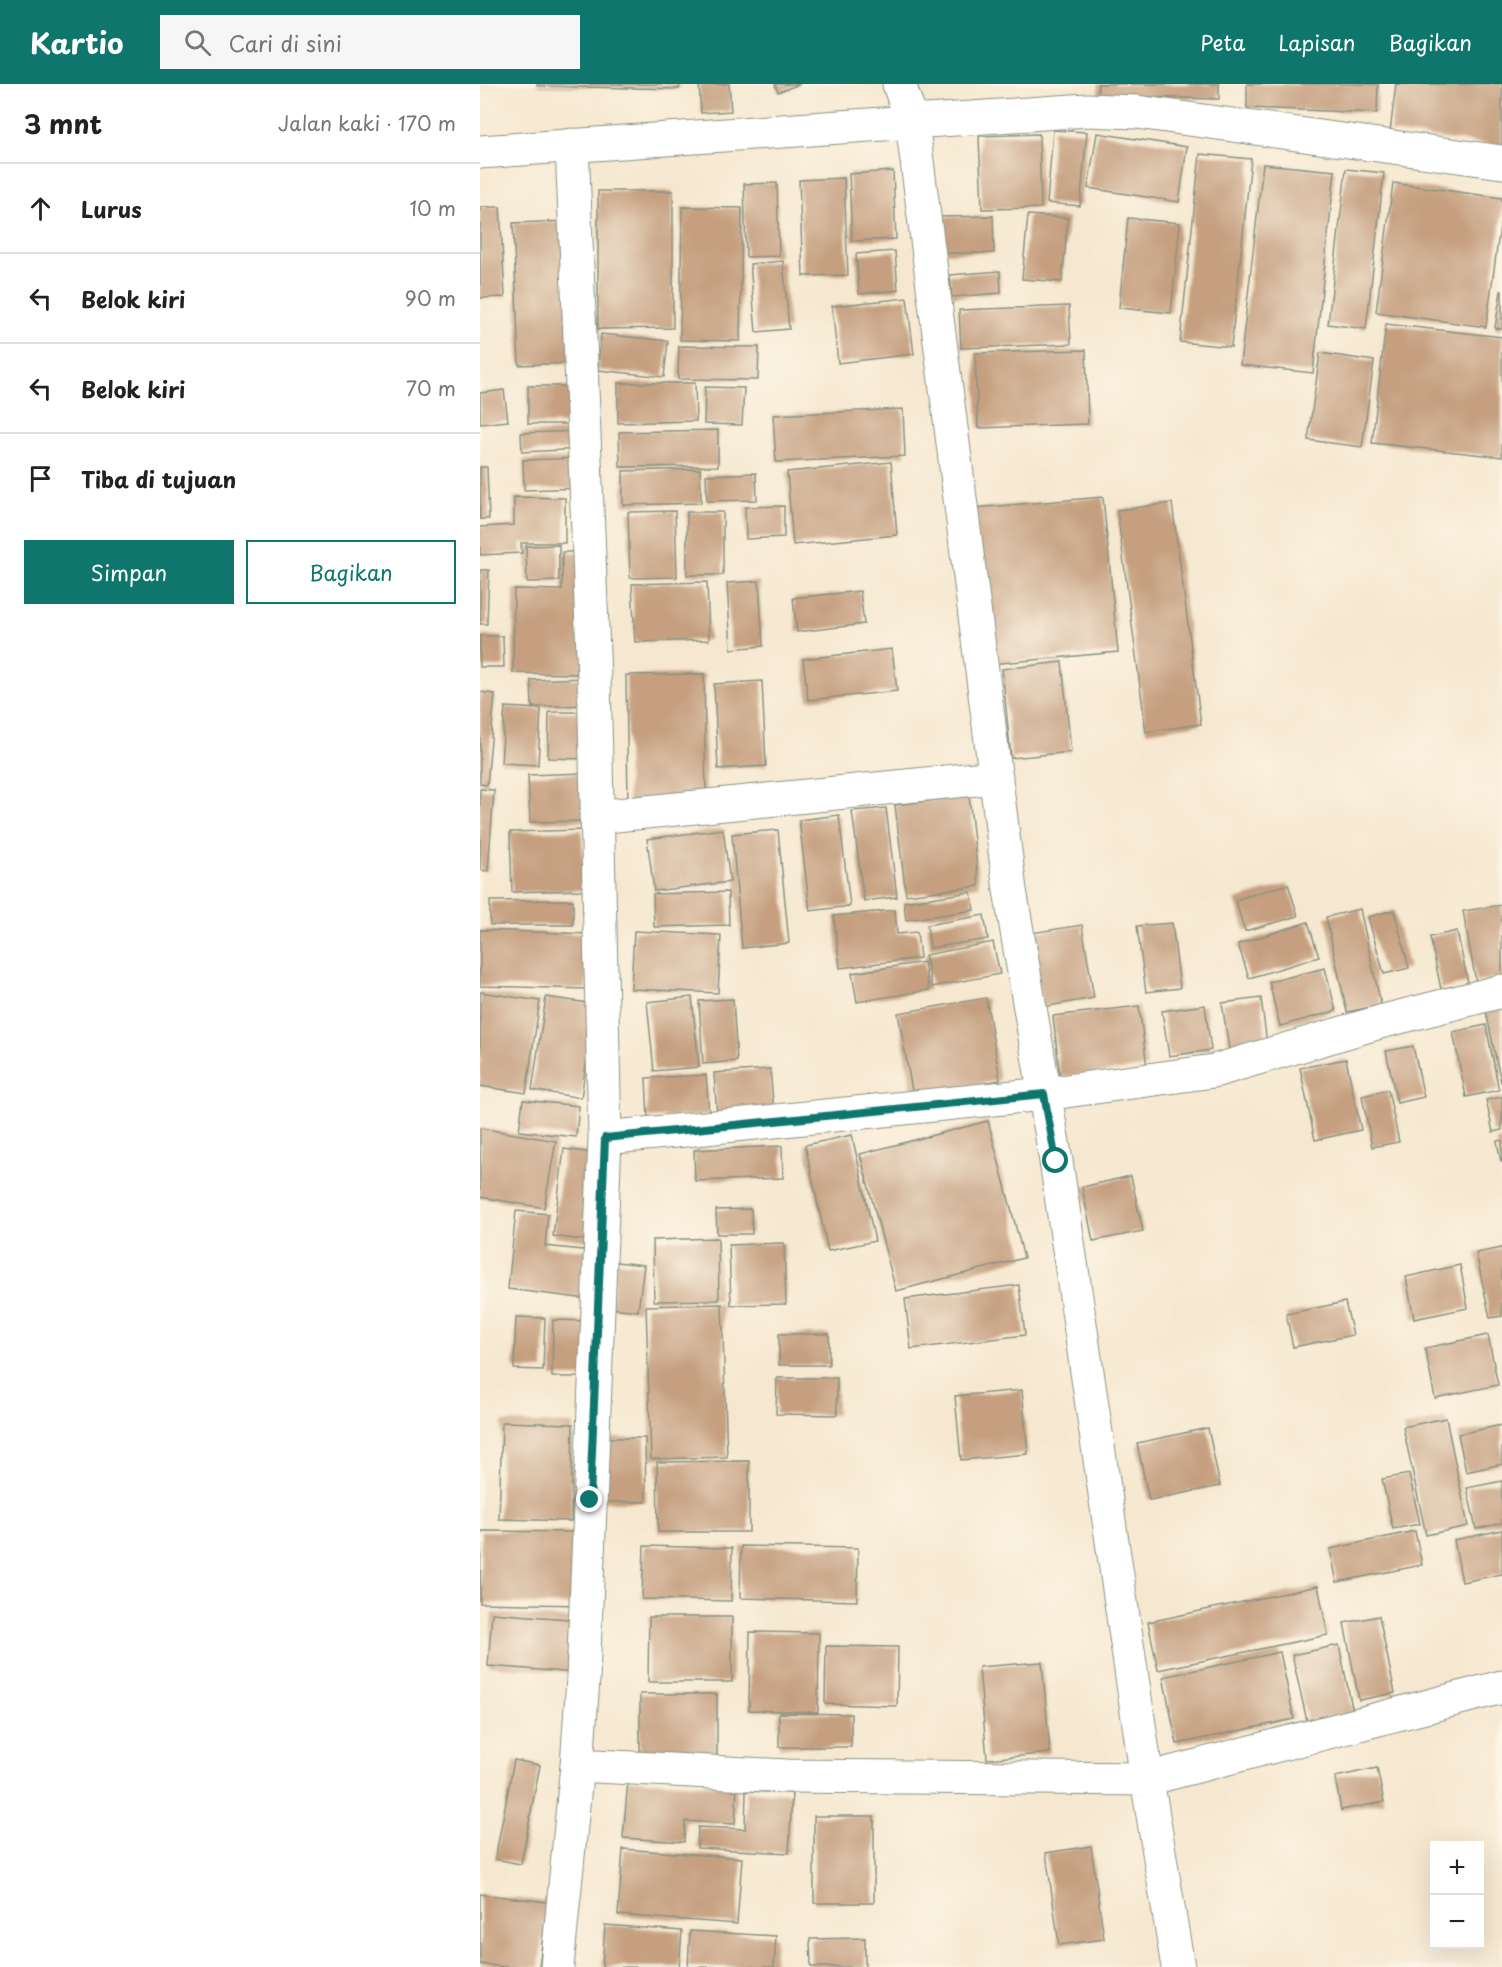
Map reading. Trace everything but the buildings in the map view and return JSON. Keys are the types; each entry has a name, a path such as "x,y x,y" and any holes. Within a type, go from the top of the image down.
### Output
{"main road":[{"path":"899,84 912,122 1010,890 1056,1161 1147,1779 1178,1967"},
{"path":"480,152 1087,110 1137,112 1502,162"},
{"path":"557,1967 583,1679 605,1138 594,677 572,145"},
{"path":"596,816 996,777"},
{"path":"605,1138 1044,1094 1214,1071 1380,1022 1502,991"},
{"path":"577,1765 787,1776 1147,1779 1502,1687"}],"route":[{"path":"590,1500 605,1138 1044,1094 1056,1161"}]}
